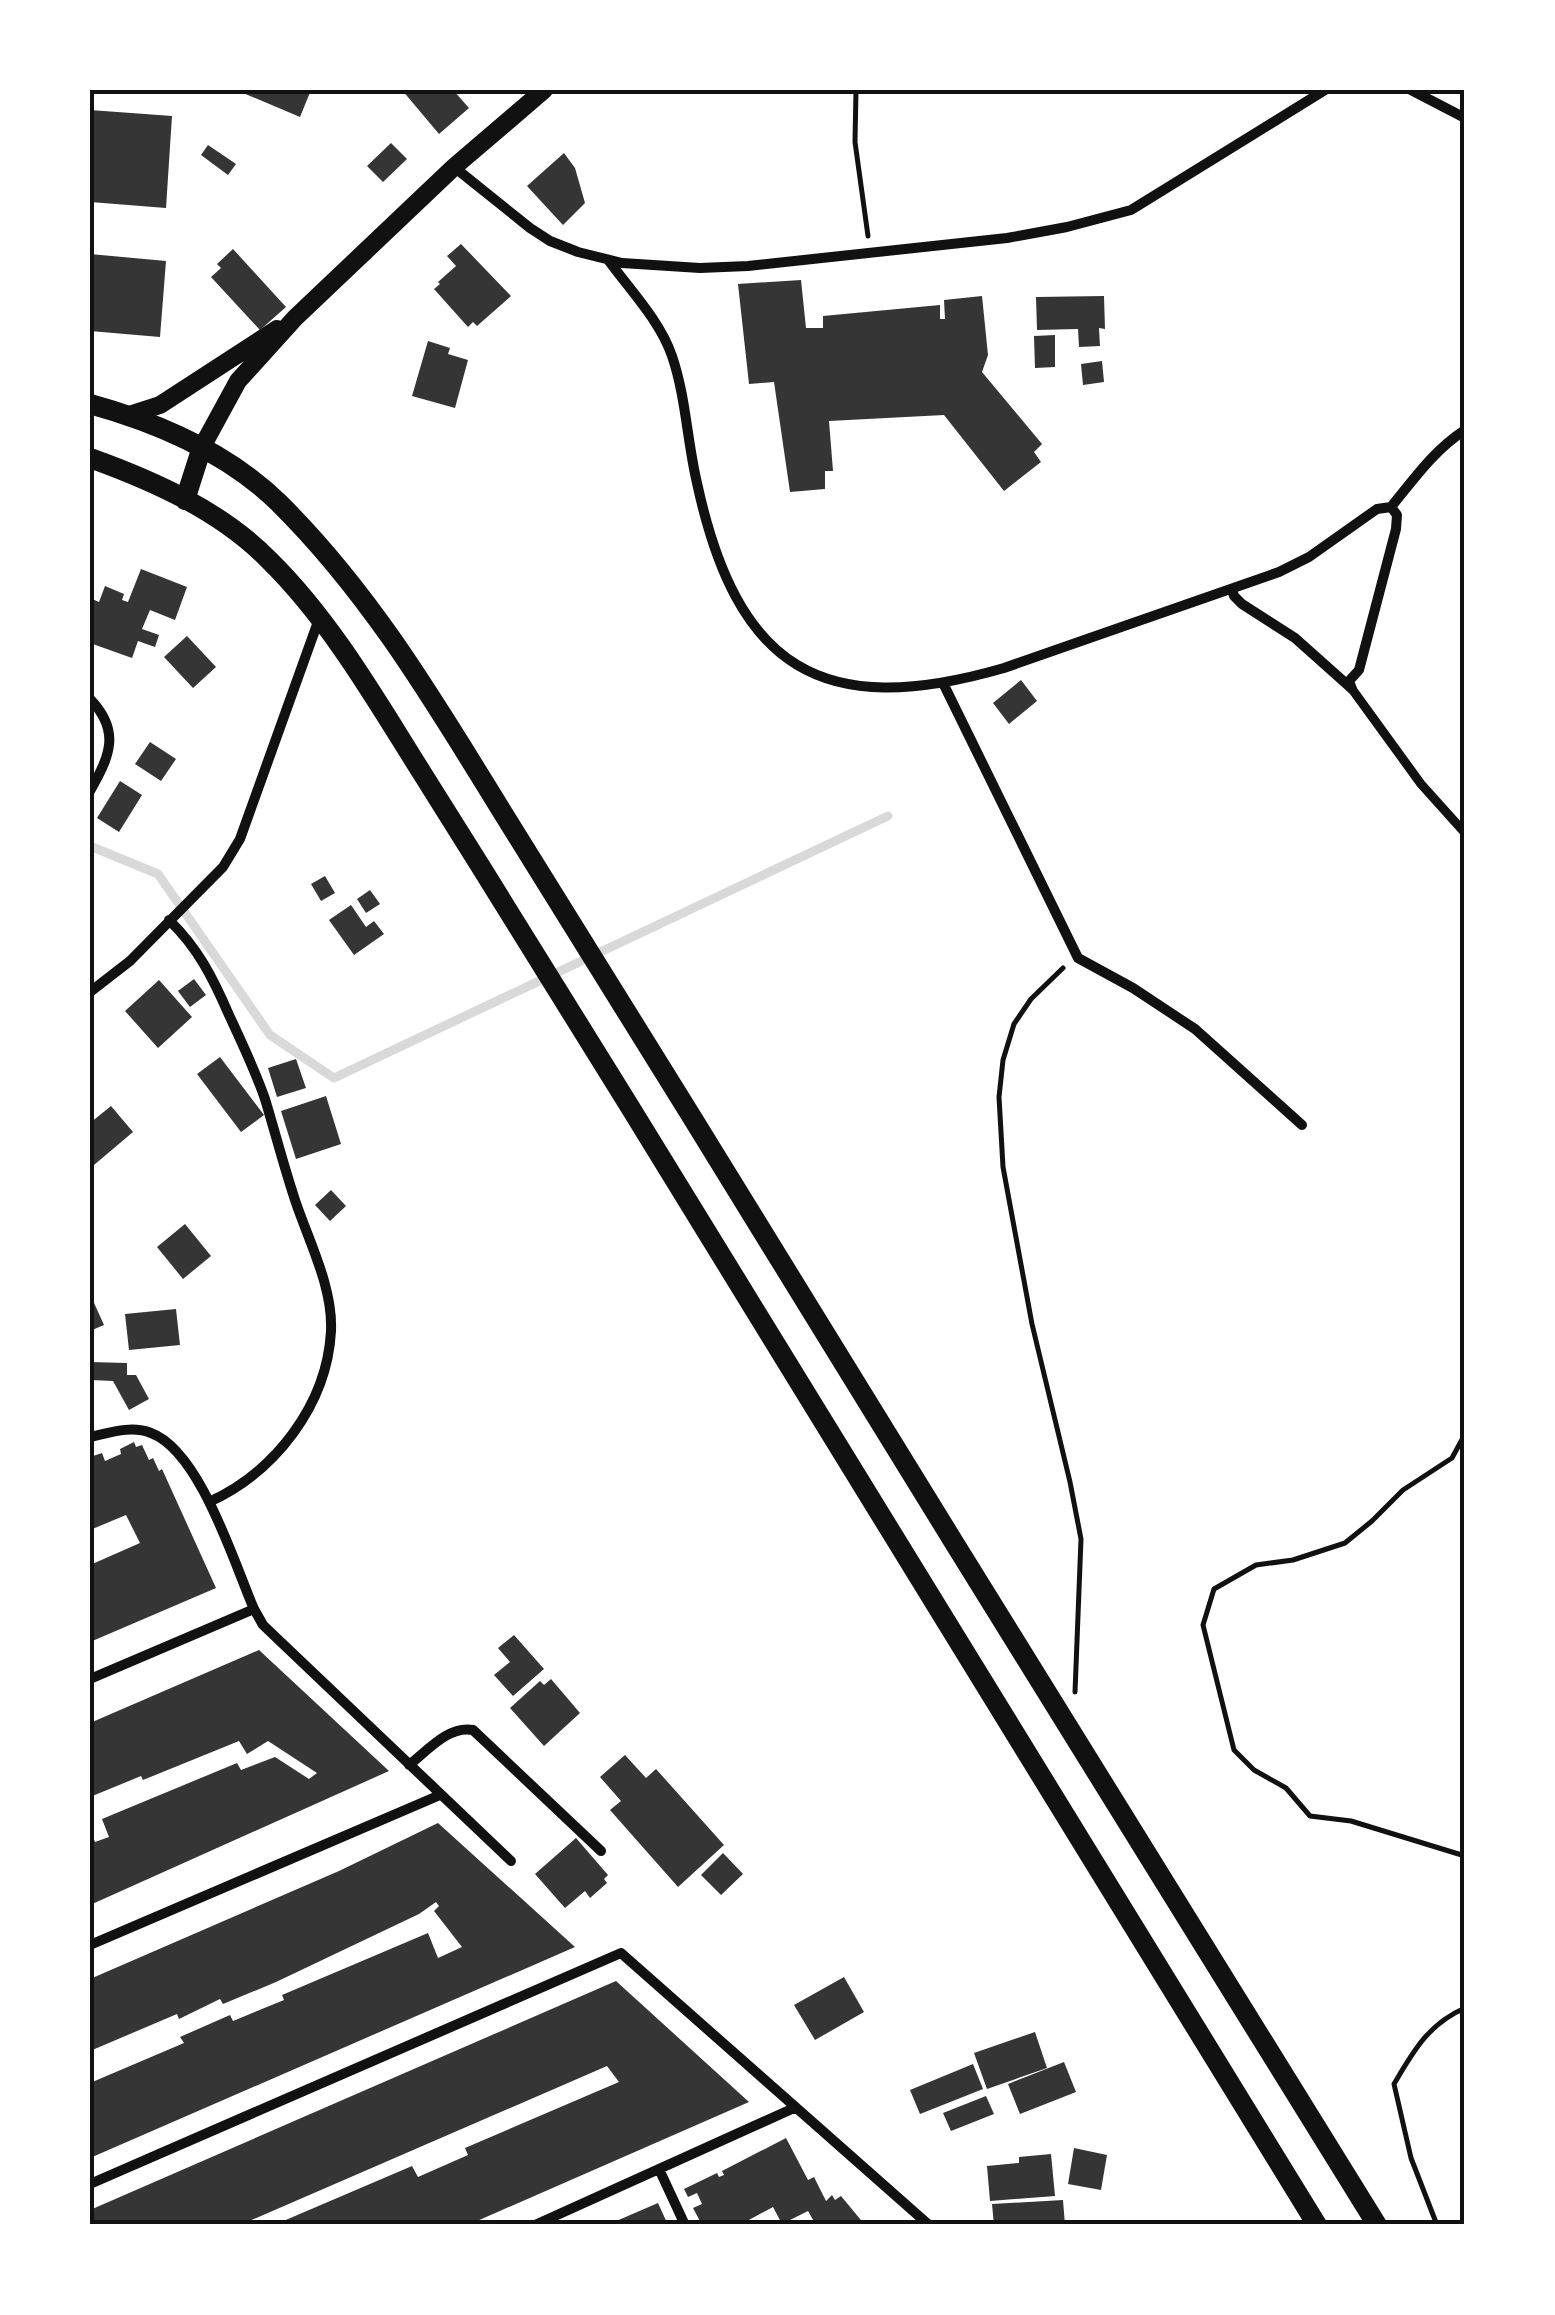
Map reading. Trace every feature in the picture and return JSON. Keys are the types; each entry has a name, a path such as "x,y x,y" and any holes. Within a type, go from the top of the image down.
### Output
{"main road":[{"path":"90,404 129,415 202,447 239,470 314,539 369,605 618,996 1377,2225"},
{"path":"185,500 202,447"},
{"path":"90,458 185,500 247,540 290,582 319,619 386,716 571,1012 1318,2225"}],"street":[{"path":"202,447 238,381 294,318 454,167 544,90"},
{"path":"454,167 550,242 609,261 700,268 870,254 1008,238 1067,228 1131,210 1325,90"},
{"path":"1411,90 1465,118"},
{"path":"609,261 661,332 672,357 696,480 714,548 731,589 756,630 788,660 828,680 883,686 943,683 1022,662 1279,572 1309,557 1375,510 1391,507"},
{"path":"129,415 160,405 294,318"},
{"path":"1391,507 1446,442 1465,430"},
{"path":"1352,689 1349,681 1359,670 1394,537 1397,518 1391,507"},
{"path":"1232,590 1242,604 1304,645 1352,689 1421,784 1465,833"},
{"path":"90,992 130,961 223,867 240,839 319,619"},
{"path":"943,683 1078,958 1195,1029 1302,1125"},
{"path":"90,699 104,715 110,733 104,763 90,791"},
{"path":"168,920 194,946 251,1062 324,1285 331,1326 318,1389 290,1437 247,1480 209,1502"},
{"path":"90,1437 126,1430 150,1432 176,1450 209,1502 263,1625 511,1861"},
{"path":"90,1679 254,1609"},
{"path":"409,1766 450,1733 474,1730 601,1851"},
{"path":"90,1944 440,1795"},
{"path":"90,2184 621,1953 928,2225"},
{"path":"535,2225 794,2108"},
{"path":"660,2169 685,2225"}],"path":[{"path":"856,90 856,142 870,254"},
{"path":"1073,1736 1081,1539 1018,1250 1003,1167 998,1097 1002,1060 1022,1009 1057,972 1078,958"},
{"path":"1465,1434 1452,1458 1403,1490 1345,1543 1292,1560 1256,1566 1214,1589 1202,1624 1234,1750 1254,1770 1286,1788 1310,1816 1350,1821 1465,1856"},
{"path":"1436,2225 1410,2158 1394,2084 1420,2040 1465,2008"}],"building":[{"path":"236,90 311,90 300,117"},
{"path":"402,90 453,90 469,108 439,134"},
{"path":"90,110 172,116 166,208 90,202"},
{"path":"391,143 407,159 383,182 367,166"},
{"path":"208,145 236,164 228,175 201,155"},
{"path":"564,153 575,168 585,203 563,225 527,186"},
{"path":"461,244 511,296 477,326 473,322 468,327 434,289 456,266 447,256"},
{"path":"233,249 286,307 260,330 211,277 221,268 217,264"},
{"path":"90,254 166,261 160,337 90,331"},
{"path":"801,280 806,328 823,328 823,316 940,305 940,319 945,319 944,300 982,296 988,355 982,372 1042,444 1034,452 1041,462 1004,491 944,415 829,421 833,471 825,471 825,489 790,492 774,382 749,384 738,284"},
{"path":"1104,296 1105,329 1099,328 1100,346 1079,347 1078,329 1037,330 1036,297"},
{"path":"1055,335 1055,367 1035,368 1034,336"},
{"path":"428,341 450,348 448,354 468,360 455,408 412,396"},
{"path":"1102,361 1104,382 1083,385 1081,364"},
{"path":"141,569 187,587 175,620 150,610 142,629 159,635 155,647 138,641 132,658 90,643 90,598 99,602 105,586 124,594 122,600 128,602"},
{"path":"187,636 216,667 193,688 164,657"},
{"path":"1021,680 1037,701 1009,724 993,703"},
{"path":"150,742 176,759 161,781 135,764"},
{"path":"120,781 142,795 119,832 97,818"},
{"path":"325,876 335,893 321,901 311,884"},
{"path":"370,890 380,904 366,913 357,899"},
{"path":"351,905 366,927 374,921 384,934 354,955 329,920"},
{"path":"194,979 206,995 190,1007 178,991"},
{"path":"159,980 192,1017 158,1048 125,1011"},
{"path":"220,1057 264,1115 241,1132 197,1074"},
{"path":"296,1059 306,1088 277,1097 268,1068"},
{"path":"326,1096 341,1144 296,1159 281,1111"},
{"path":"111,1106 133,1132 94,1165 90,1160 90,1123"},
{"path":"331,1190 346,1206 330,1221 315,1205"},
{"path":"185,1224 211,1256 183,1279 157,1247"},
{"path":"90,1294 104,1325 90,1331"},
{"path":"176,1309 180,1345 129,1350 125,1314"},
{"path":"90,1362 127,1363 127,1375 136,1375 149,1399 129,1410 113,1381 90,1380"},
{"path":"134,1442 136,1447 142,1445 159,1471 162,1469 216,1588 90,1642 90,1565 140,1543 126,1515 90,1530 90,1457 102,1453 105,1461"},
{"path":"514,1635 544,1669 513,1696 494,1675 510,1662 498,1648"},
{"path":"259,1650 389,1771 90,1905 90,1830 95,1842 109,1837 102,1819 237,1763 241,1770 275,1757 309,1779 317,1773 268,1741 247,1754 239,1741 90,1797 90,1723"},
{"path":"551,1679 580,1713 544,1746 510,1708 540,1681 544,1685"},
{"path":"625,1755 646,1778 656,1769 724,1845 678,1887 610,1810 621,1801 600,1777"},
{"path":"438,1823 575,1947 90,2158 90,2083 184,2043 180,2037 230,2015 233,2021 284,2000 282,1995 428,1933 438,1958 462,1947 434,1911 439,1906 436,1902 419,1914 276,1982 223,2004 220,1999 179,2019 177,2014 90,2051 90,1979 339,1871"},
{"path":"576,1838 608,1875 604,1879 607,1883 590,1898 585,1891 565,1908 535,1874"},
{"path":"723,1853 743,1874 721,1895 701,1875"},
{"path":"844,1977 864,2012 815,2040 794,2005"},
{"path":"616,1981 749,2102 468,2225 274,2225 412,2166 418,2177 468,2155 465,2148 619,2082 607,2066 240,2225 90,2225 90,2210"},
{"path":"1035,2032 1047,2068 987,2089 974,2053"},
{"path":"1064,2062 1076,2092 1020,2114 1008,2084"},
{"path":"973,2064 983,2089 920,2114 910,2090"},
{"path":"986,2096 994,2114 951,2131 943,2113"},
{"path":"786,2138 808,2180 814,2177 826,2201 832,2195 835,2200 841,2196 865,2225 816,2225 808,2211 782,2224 773,2207 747,2221 748,2225 702,2225 693,2208 702,2204 697,2193 688,2197 684,2189 717,2173 719,2177 724,2175 722,2171"},
{"path":"1074,2148 1107,2155 1101,2190 1068,2184"},
{"path":"1051,2154 1055,2196 990,2201 987,2166"},
{"path":"1063,2200 1065,2225 994,2225 992,2204"},
{"path":"658,2203 668,2225 607,2225"}],"waterway":[{"path":"90,846 158,874 270,1035 334,1078 888,816"}]}
